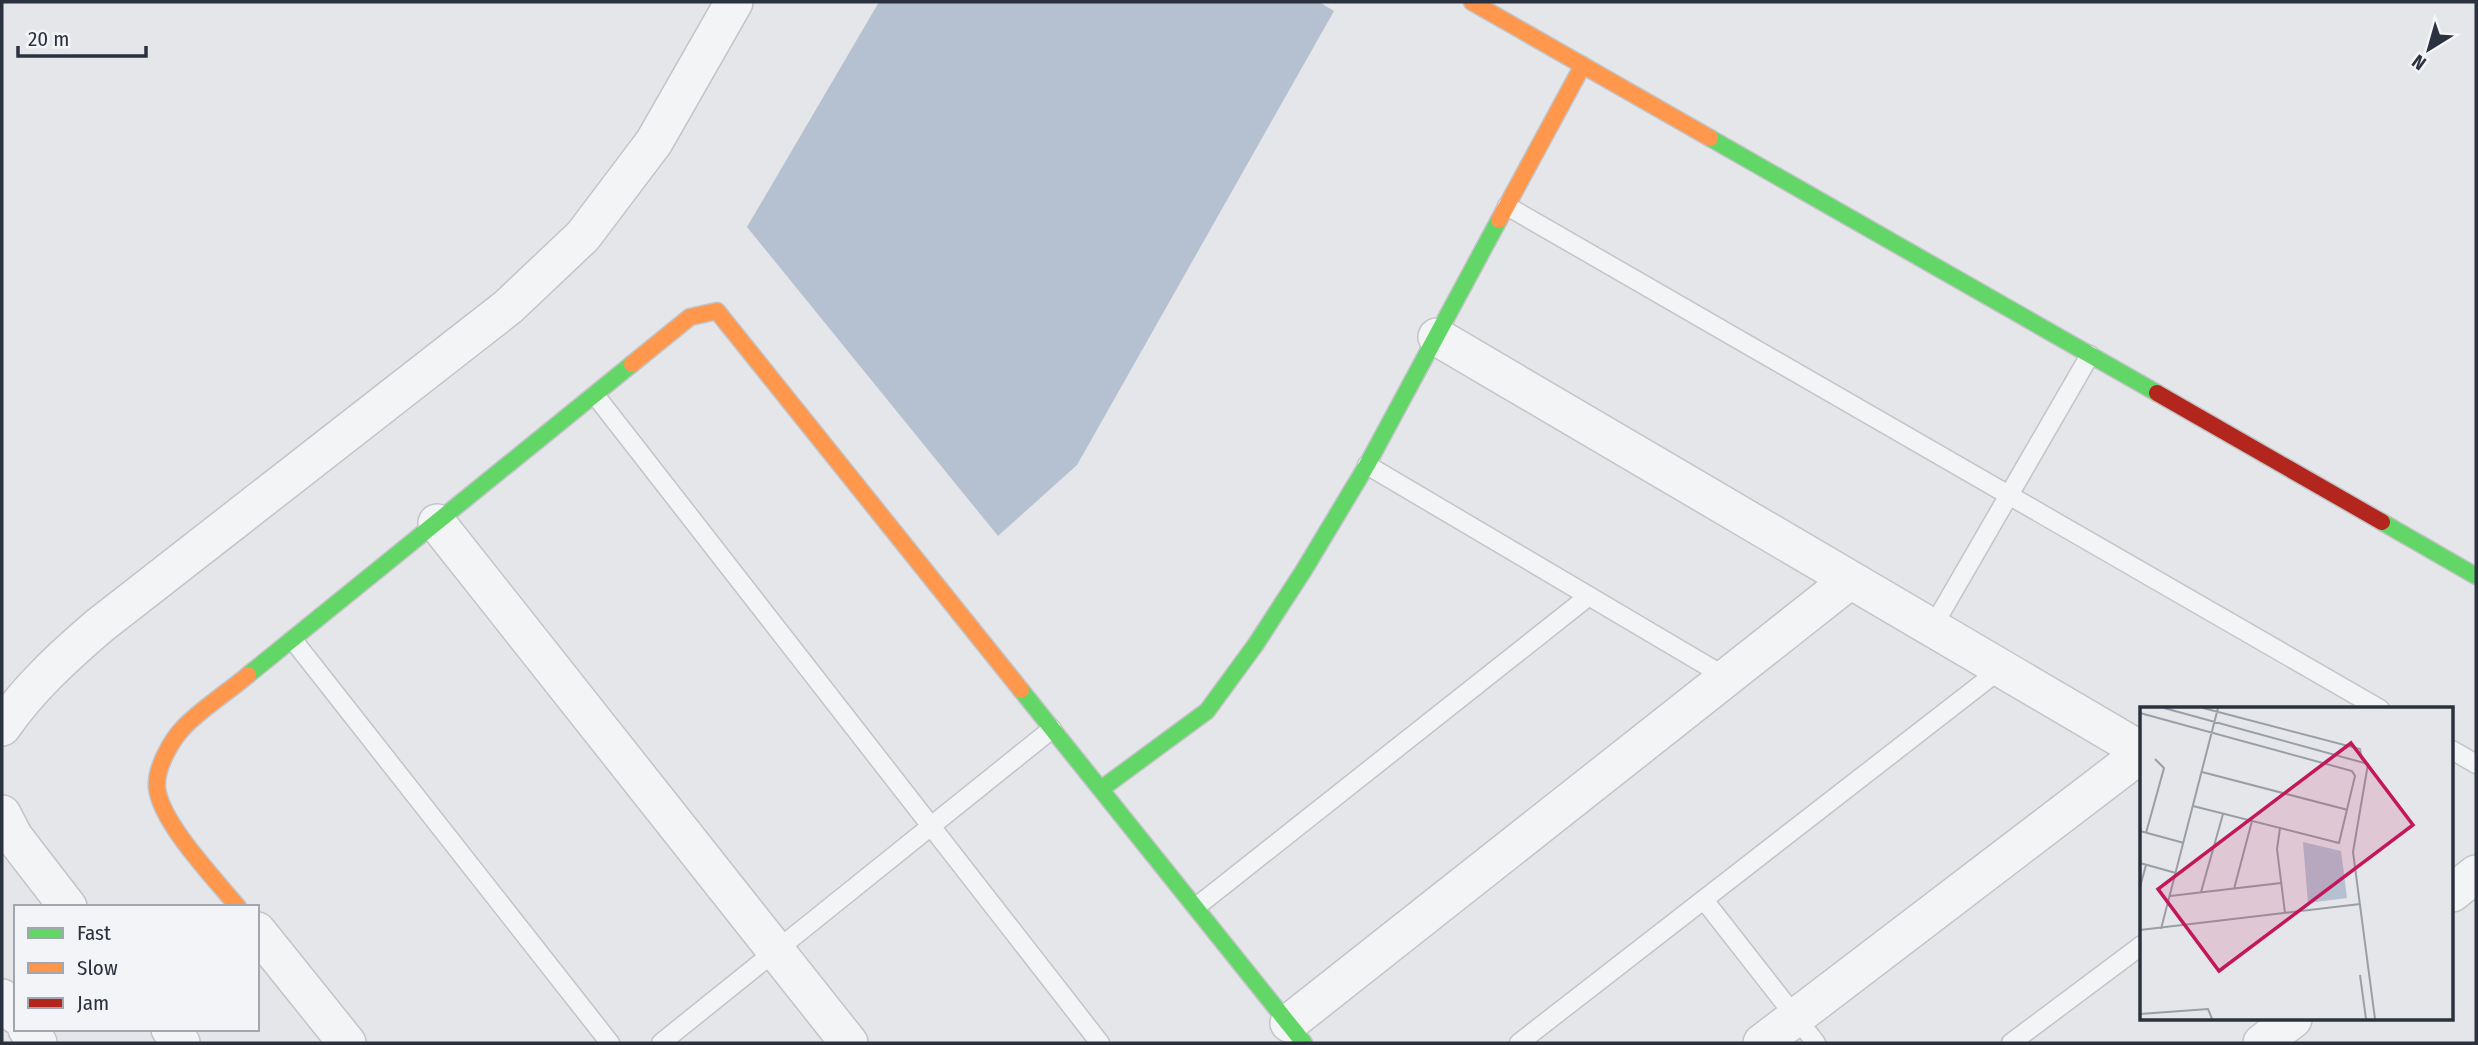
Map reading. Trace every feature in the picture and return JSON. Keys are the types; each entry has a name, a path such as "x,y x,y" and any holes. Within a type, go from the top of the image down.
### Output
{"street":[{"path":"2,727 19,702 54,665 99,626 508,307 583,236 653,142 734,2"},
{"path":"1472,2 2476,576"},
{"path":"1101,789 1207,711 1263,634 1367,465 1583,65"},
{"path":"236,905 166,817 157,787 166,754 184,727 690,317 717,311 1297,1033 1726,677 1850,579"},
{"path":"1437,337 2140,751"},
{"path":"437,523 849,1043"},
{"path":"1762,1043 1805,1030 2140,754"},
{"path":"6,833 66,905"},
{"path":"2454,891 2476,874"},
{"path":"259,933 347,1043"},
{"path":"2,998 14,1013"},
{"path":"2262,1043 2291,1020"}],"lane":[{"path":"1507,206 2377,707"},
{"path":"1932,628 2090,355"},
{"path":"594,395 1100,1043"},
{"path":"1367,465 1726,677"},
{"path":"1196,907 1589,596"},
{"path":"293,639 610,1043"},
{"path":"1519,1043 2002,668"},
{"path":"661,1043 1052,729"},
{"path":"2454,751 2476,764"},
{"path":"1704,900 1805,1030"},
{"path":"2011,1043 2140,946"}],"water":[{"path":"879,2 1319,2 1334,11 1077,465 998,536 747,227"}],"traffic: fast":[{"path":"1710,138 2157,393"},
{"path":"1101,789 1207,711 1256,644 1367,465 1499,220"},
{"path":"248,675 632,364"},
{"path":"2382,522 2476,576"},
{"path":"1021,690 1304,1043"}],"traffic: slow":[{"path":"1472,2 1710,138"},
{"path":"1499,220 1583,65"},
{"path":"632,364 690,317 717,311 1021,690"},
{"path":"236,905 178,834 161,802 157,780 165,754 185,726 248,675"}],"traffic: jam":[{"path":"2157,393 2382,522"}]}
